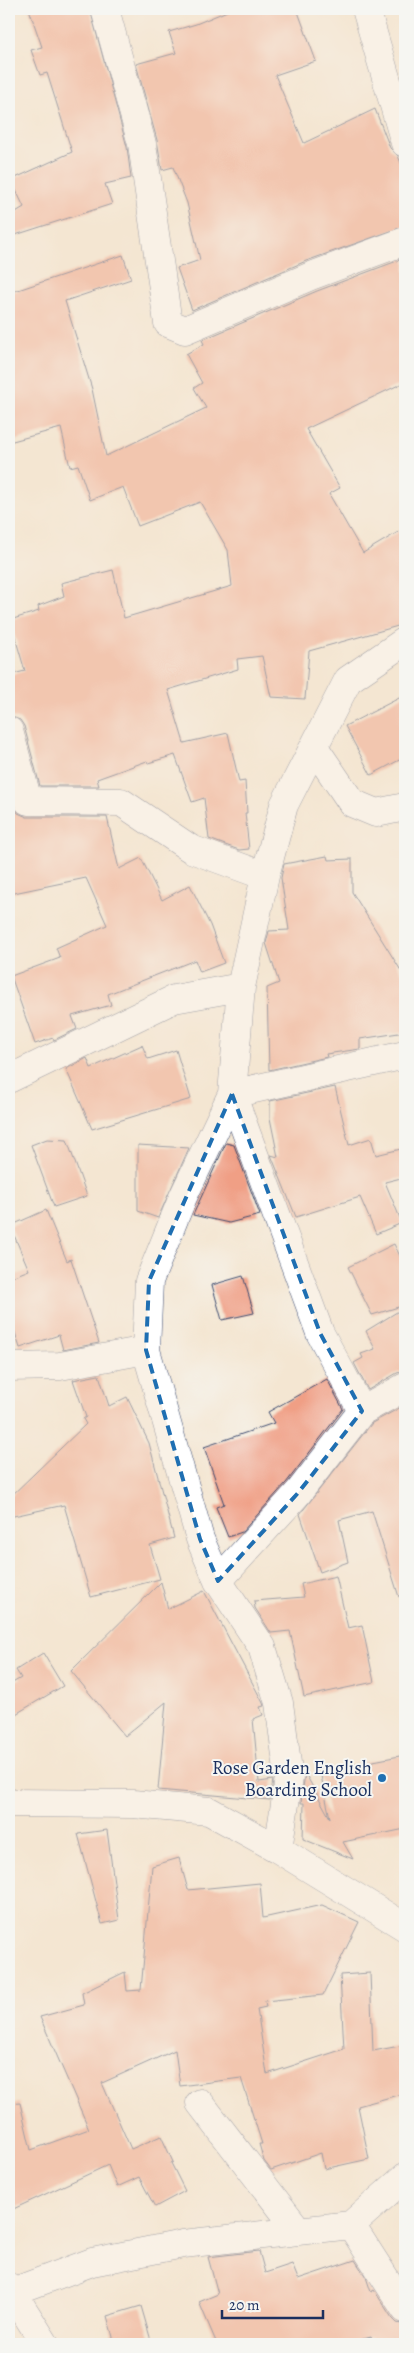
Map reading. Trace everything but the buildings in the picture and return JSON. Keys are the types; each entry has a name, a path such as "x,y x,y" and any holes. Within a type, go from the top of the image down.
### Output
{"street":[{"path":"105,9 142,144 168,323 185,330 312,276 405,241"},
{"path":"366,9 405,143"},
{"path":"278,1849 289,1778 279,1703 262,1647 218,1581 200,1539 146,1350 149,1281 184,1197 232,1094 241,987 265,876 284,805 348,680 405,641"},
{"path":"9,731 18,805 121,802 191,849 265,876"},
{"path":"314,747 352,803 376,813 405,807"},
{"path":"9,1079 174,999 241,987"},
{"path":"232,1094 405,1055"},
{"path":"232,1094 320,1333 362,1411"},
{"path":"9,1367 60,1366 146,1350"},
{"path":"218,1581 298,1492 362,1411 405,1387"},
{"path":"9,1803 133,1804 209,1811 278,1849 405,1928"},
{"path":"200,2103 298,2230"},
{"path":"44,2344 10,2290 92,2262 183,2244 351,2225 405,2177"},
{"path":"351,2225 405,2308"}],"highlighted area":[{"path":"232,1094 320,1333 362,1411 298,1493 218,1581 200,1539 146,1350 149,1281"}],"place":[{"name":"Rose Garden English Boarding School","path":"382,1778"}]}
